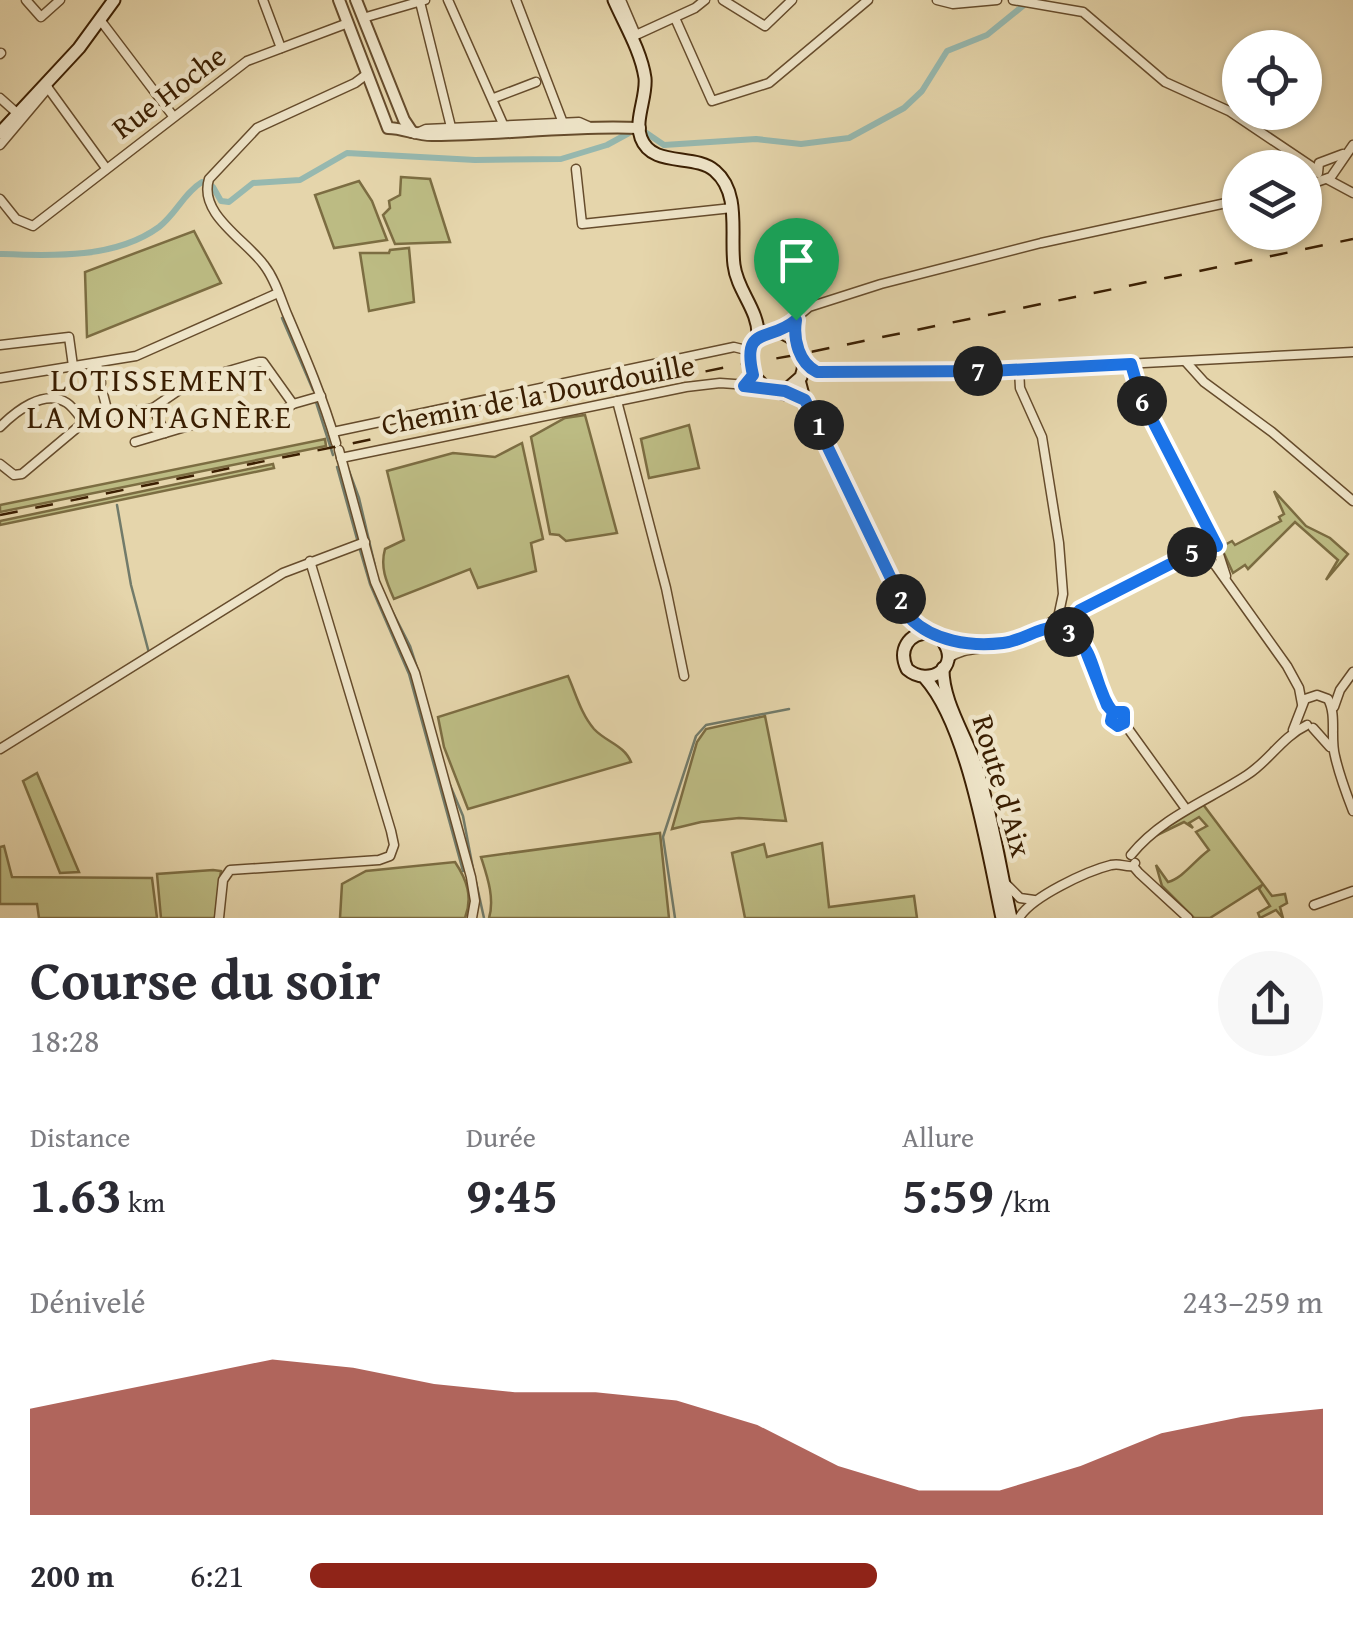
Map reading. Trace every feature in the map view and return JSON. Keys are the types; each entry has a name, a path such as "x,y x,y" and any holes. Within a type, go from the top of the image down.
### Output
{"main road":[{"path":"1,131 46,86 114,0"},
{"path":"617,0 643,71 641,139 652,152 698,162 716,171 727,186 735,272 757,320 758,336 750,350 753,375 762,386 804,399"},
{"path":"757,320 795,341 806,372 804,399 910,618 946,647 945,663 924,678 911,673 904,664 910,618"},
{"path":"758,336 778,331"},
{"path":"785,391 806,372"},
{"path":"908,640 934,635"},
{"name":"Route d'Aix","path":"945,663 946,690 983,788 1010,918"},
{"name":"Route d'Aix","path":"924,678 942,704 967,770 1002,918"}],"street":[{"path":"26,0 42,17 60,0"},
{"path":"263,0 281,48"},
{"path":"338,0 386,126 401,124"},
{"path":"356,0 401,124 414,133 588,126 640,128"},
{"path":"448,0 503,124"},
{"path":"516,0 563,123"},
{"path":"617,0 636,35 705,0"},
{"path":"723,0 766,26 792,0"},
{"path":"675,18 712,101 770,83 868,0"},
{"path":"937,0 954,4 997,0"},
{"path":"1013,0 1083,12 1164,82 1228,110 1326,172 1340,188 1353,193"},
{"path":"363,18 396,5 423,1 451,127"},
{"path":"101,21 174,116"},
{"name":"Rue Hoche","path":"0,199 22,224 33,226 248,61 348,23"},
{"path":"367,74 257,128 208,184 208,200 259,258 321,396 375,582 415,673 471,877 475,900 472,918"},
{"path":"494,98 536,82"},
{"path":"0,144 46,86 106,168"},
{"path":"0,98 18,114"},
{"path":"414,133 503,124 578,122 588,126"},
{"path":"1322,175 1350,148"},
{"path":"576,168 582,224 732,208"},
{"path":"778,331 818,303 1014,249 1222,204"},
{"path":"0,378 97,364 156,350 278,293"},
{"path":"795,341 796,320"},
{"path":"0,344 69,337 73,366"},
{"path":"333,432 734,347 750,350"},
{"path":"806,372 1019,370 1353,352"},
{"path":"0,464 14,475 22,474 84,422 153,408 191,382 259,362 263,362 293,404"},
{"path":"1186,362 1204,382 1272,432 1353,501"},
{"path":"97,364 101,383"},
{"path":"1131,364 1136,386 1218,549 1226,576"},
{"path":"1019,370 1020,388 1041,431 1059,543 1065,619 1080,640 1113,712 1124,712 1124,723 1186,810"},
{"path":"744,386 753,375"},
{"name":"Chemin de la Dourdouille","path":"339,450 702,384 762,386"},
{"path":"104,394 110,417"},
{"path":"135,442 202,422 277,416 293,404 321,396"},
{"path":"0,426 21,406 57,400 65,401 84,422"},
{"path":"617,401 666,588 684,676"},
{"path":"153,408 165,434"},
{"path":"1206,525 1212,561 1226,576 1299,688 1301,708 1310,727 1327,742 1335,756 1353,811"},
{"path":"0,748 284,573 365,542"},
{"path":"1207,542 1218,549"},
{"path":"945,663 967,648 1004,643 1065,619 1207,542"},
{"path":"1212,561 1218,549"},
{"path":"1186,556 1212,561"},
{"path":"218,918 223,880 230,870 379,860 393,852 391,832 310,560"},
{"path":"1062,594 1082,609"},
{"path":"934,635 1004,643"},
{"path":"1286,666 1320,695 1332,714 1335,756"},
{"path":"1290,734 1324,726 1353,672"},
{"path":"1123,864 1124,858 1186,810 1247,775 1290,734 1301,708 1320,695 1340,690"},
{"path":"1131,855 1134,866"},
{"path":"1123,864 1128,868 1134,866"},
{"path":"1018,918 1038,899 1101,869 1123,864"},
{"path":"1134,866 1188,918"},
{"path":"1002,880 1020,898 1038,899"},
{"path":"1314,906 1353,891"}],"shaded area":[{"path":"401,177 430,179 450,242 395,244 383,215 390,208 389,201 400,195"},
{"path":"359,181 372,201 387,240 334,248 315,195"},
{"path":"194,231 221,283 87,337 85,272"},
{"path":"409,248 414,302 369,311 360,253"},
{"path":"585,415 617,533 566,541 550,534 531,437 565,418"},
{"path":"689,425 699,468 649,478 641,439"},
{"path":"325,439 326,446 0,512 0,505"},
{"path":"522,443 543,539 531,543 536,571 478,588 470,569 394,599 385,574 385,549 404,540 387,471 453,453 495,457"},
{"path":"273,464 274,468 0,525 0,521"},
{"path":"1274,491 1306,526 1330,538 1348,554 1326,580 1338,560 1295,522 1248,569 1245,565 1233,573 1221,547 1232,541 1235,545 1281,521 1279,517 1284,514"},
{"path":"568,676 589,723 631,762 468,809 444,747 438,717"},
{"path":"765,716 786,821 739,818 672,829 697,742 706,729"},
{"path":"37,773 79,872 60,873 23,781"},
{"path":"1202,803 1272,896 1285,894 1287,903 1280,907 1283,918 1276,910 1260,918 1258,913 1270,906 1259,889 1262,885 1210,918 1194,918 1162,886 1156,865 1168,882 1179,877 1209,850 1196,832 1207,826 1199,817 1189,823 1193,828 1184,822 1153,837"},
{"path":"660,833 669,918 489,918 491,895 481,857"},
{"path":"822,843 829,907 914,896 917,918 745,918 732,853 764,844 767,857"},
{"path":"4,846 12,877 152,878 157,918 39,918 37,904 0,904 0,847"},
{"path":"455,862 468,889 465,918 340,918 342,884 366,871"},
{"path":"221,871 215,918 161,918 157,874"}],"waterway":[{"path":"645,132 664,145 756,139 801,144 849,138 904,108 922,91 947,51 987,35 1029,1"},
{"path":"0,254 82,253 123,245 159,227 202,182 213,187 221,201 229,202 253,183 300,180 347,153 475,160 561,159 607,145 629,133"},
{"path":"282,318 313,390"},
{"path":"316,402 333,455"},
{"path":"346,463 359,498 375,566"},
{"path":"337,467 357,539"},
{"path":"117,505 131,585 149,653"},
{"path":"360,550 370,584 409,674 463,871"},
{"path":"385,597 410,646 420,677"},
{"path":"675,918 663,837 696,736 706,725 789,709"},
{"path":"450,785 463,816 474,874"},
{"path":"476,882 484,918"}],"railway":[{"path":"0,515 1353,239"}],"district":[{"name":"LOTISSEMENT LA MONTAGNÈRE","path":"160,398"}],"route":[{"path":"796,320 782,331 766,332 755,339 750,350 753,375 744,386 785,391 805,400 910,618 939,638 972,642 1004,643 1059,626 1080,640 1113,712 1113,724 1124,723 1124,712 1113,712 1107,705 1080,640 1073,618 1080,610 1207,542 1217,546 1141,398 1131,364 990,371 817,372 804,364 795,341 796,320"}]}
